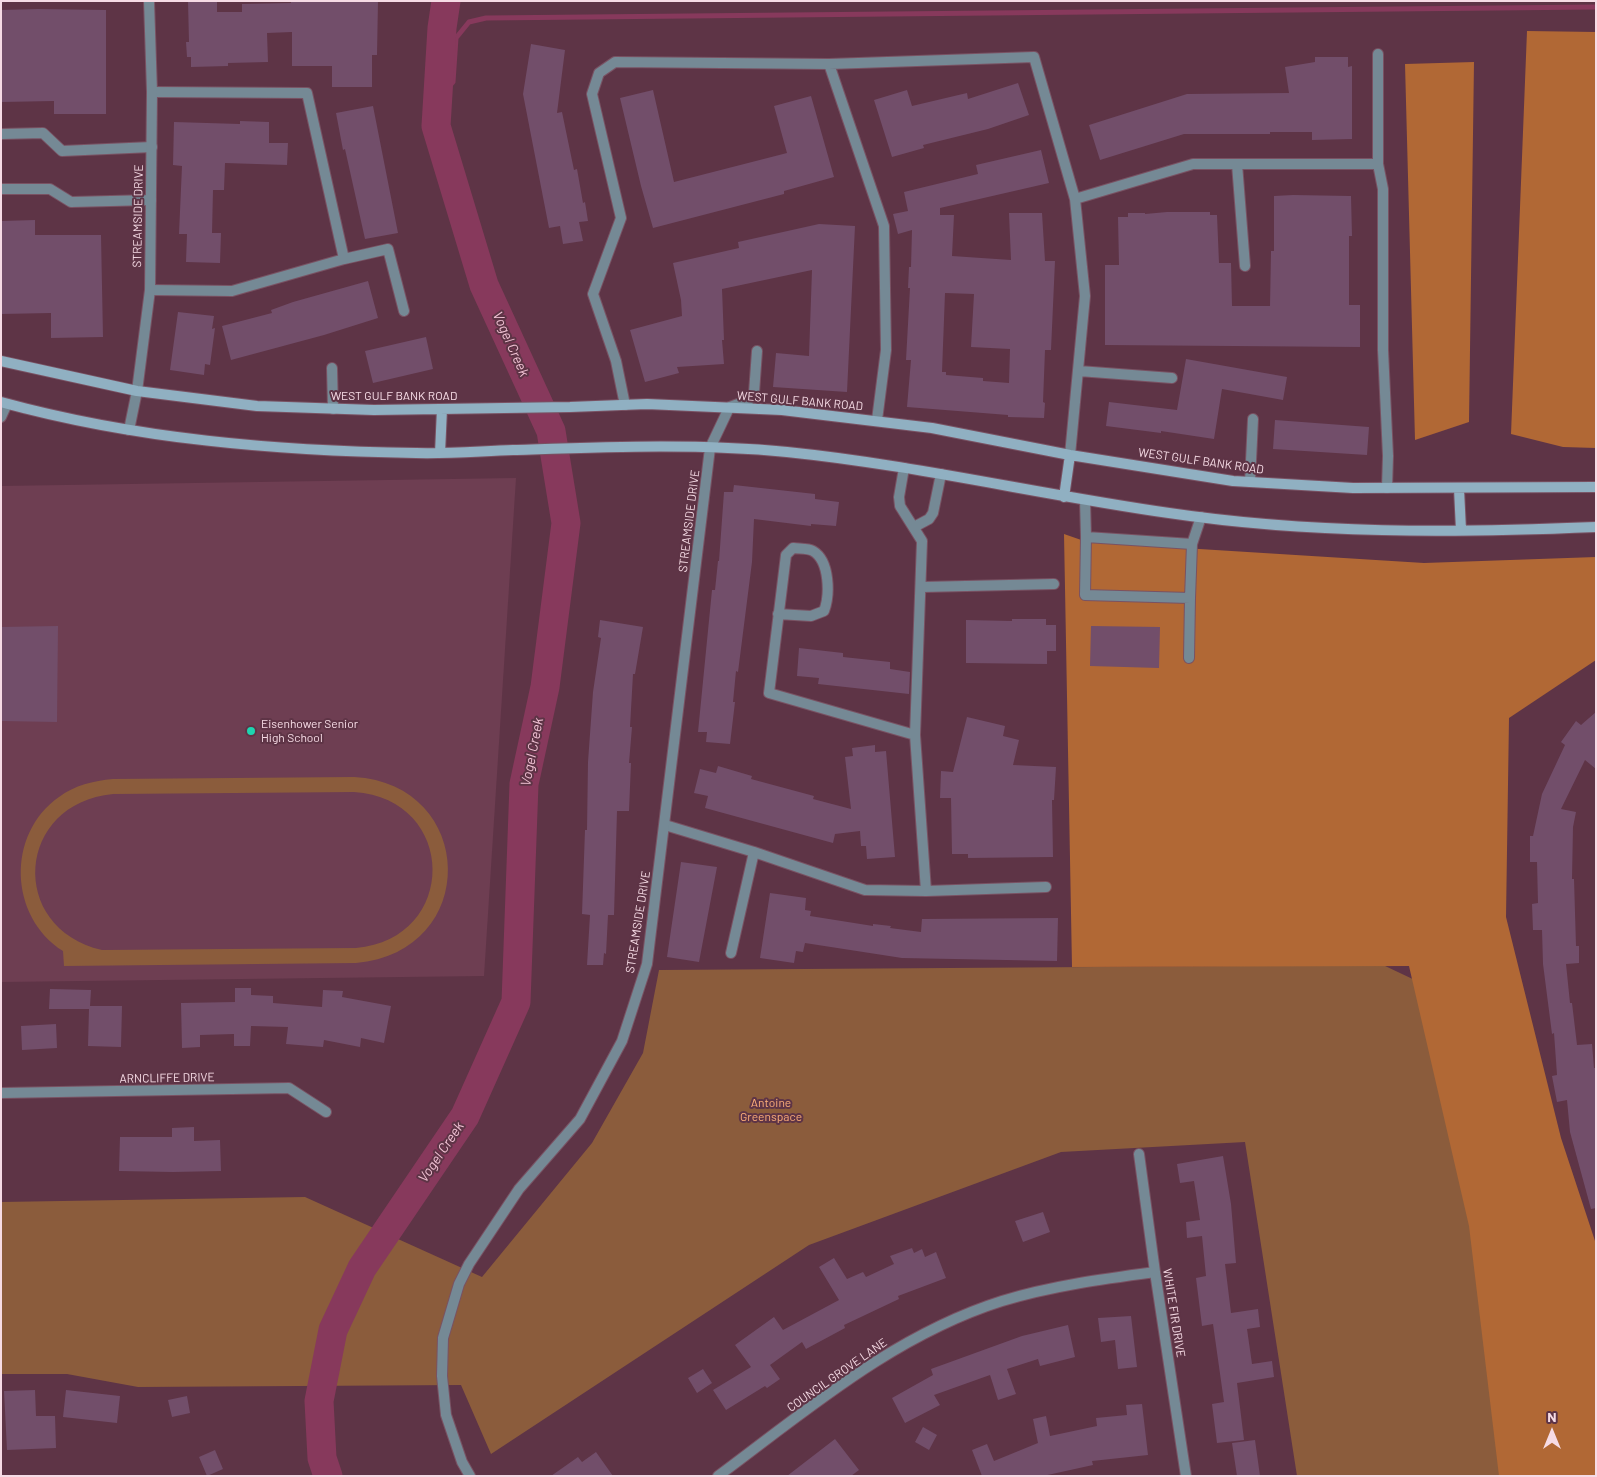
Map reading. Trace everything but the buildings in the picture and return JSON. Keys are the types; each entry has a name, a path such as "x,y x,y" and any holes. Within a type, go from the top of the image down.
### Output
{"main road":[{"name":"WEST GULF BANK ROAD","path":"1,361 137,391 257,406 374,410 646,404 782,410 932,428 1070,455 1233,481 1352,488 1596,487"},
{"path":"4,403 81,423 196,441 254,445 440,453 583,448 710,448 785,452 904,468 1064,497 1201,517 1294,527 1498,531 1596,527"},
{"path":"440,453 442,409"},
{"path":"1064,497 1070,455"},
{"path":"1459,489 1461,530"}],"street":[{"name":"STREAMSIDE DRIVE","path":"129,430 137,391 150,290 152,92 149,1"},
{"path":"1378,54 1378,164 1383,189 1382,350 1388,456 1386,488"},
{"path":"625,405 616,361 593,294 621,218 592,94 599,73 615,62 829,64 1034,57 1075,199 1085,296 1070,455"},
{"path":"829,64 884,226 886,350 876,420"},
{"path":"152,92 307,93 344,259"},
{"path":"1,134 43,133 62,151 152,148"},
{"path":"1075,199 1193,164 1378,164"},
{"path":"1237,164 1245,266"},
{"path":"1,189 50,189 71,202 151,200"},
{"path":"150,290 232,291 344,259 388,249 404,311"},
{"path":"729,408 749,400 754,393 757,351"},
{"path":"332,368 333,409"},
{"path":"1079,371 1172,378"},
{"path":"1,417 4,403"},
{"name":"STREAMSIDE DRIVE","path":"470,1476 462,1462 446,1415 442,1376 443,1338 459,1284 469,1264 519,1188 580,1119 622,1041 646,964 665,825 710,448 729,408"},
{"path":"1250,482 1253,419"},
{"path":"904,468 899,497 900,506 922,541 922,587 915,735 926,892"},
{"path":"914,527 929,519 933,513 941,474"},
{"path":"1086,500 1086,595 1190,598"},
{"path":"1189,658 1192,544 1201,517"},
{"path":"1086,537 1192,544"},
{"path":"778,614 811,616 824,611 828,601 827,574 821,559 812,550 793,548 786,555 778,614 769,693 915,735"},
{"path":"922,587 1054,584"},
{"path":"665,825 754,852 865,890 926,892 1046,887"},
{"path":"731,953 754,852"},
{"name":"ARNCLIFFE DRIVE","path":"1,1093 289,1088 326,1112"},
{"name":"WHITE FIR DRIVE","path":"1139,1154 1186,1476"},
{"name":"COUNCIL GROVE LANE","path":"718,1476 872,1362 934,1329 1001,1301 1045,1289 1155,1272"}],"shaded area":[{"path":"1527,31 1596,32 1596,448 1563,447 1511,434"},
{"path":"1474,62 1469,422 1415,440 1405,64"},
{"name":"Eisenhower Senior High School","path":"516,478 484,976 1,982 1,486"},
{"path":"1064,534 1087,542 1424,563 1596,557 1596,660 1509,718 1506,917 1561,1138 1596,1244 1596,1476 1499,1476 1469,1226 1409,966 1072,967"}],"green space":[{"path":"354,777 395,787 424,807 442,836 448,868 443,901 426,930 397,952 356,963 64,966 63,951 45,936 32,918 24,897 21,875 23,853 30,832 42,813 59,797 71,789 84,784 113,779","holes":["354,792 388,800 413,818 427,842 433,869 428,897 414,921 390,939 356,948 102,950 71,937 50,918 38,893 36,867 42,842 57,819 81,802 113,794"]},
{"name":"Antoine Greenspace","path":"1383,965 1419,982 1561,1476 1297,1476 1245,1142 1061,1152 809,1245 491,1454 461,1385 138,1387 67,1374 1,1374 1,1202 305,1197 482,1277 592,1143 643,1053 659,970"}],"waterway":[{"name":"Vogel Creek","path":"328,1476 322,1458 319,1401 333,1330 362,1268 465,1116 516,1002 524,784 545,687 566,523 551,431 484,285 436,126 442,28 446,1"},
{"path":"438,100 453,82 456,38 469,22 486,18 1596,7"}],"place":[{"name":"Eisenhower Senior High School","path":"251,731"}]}
